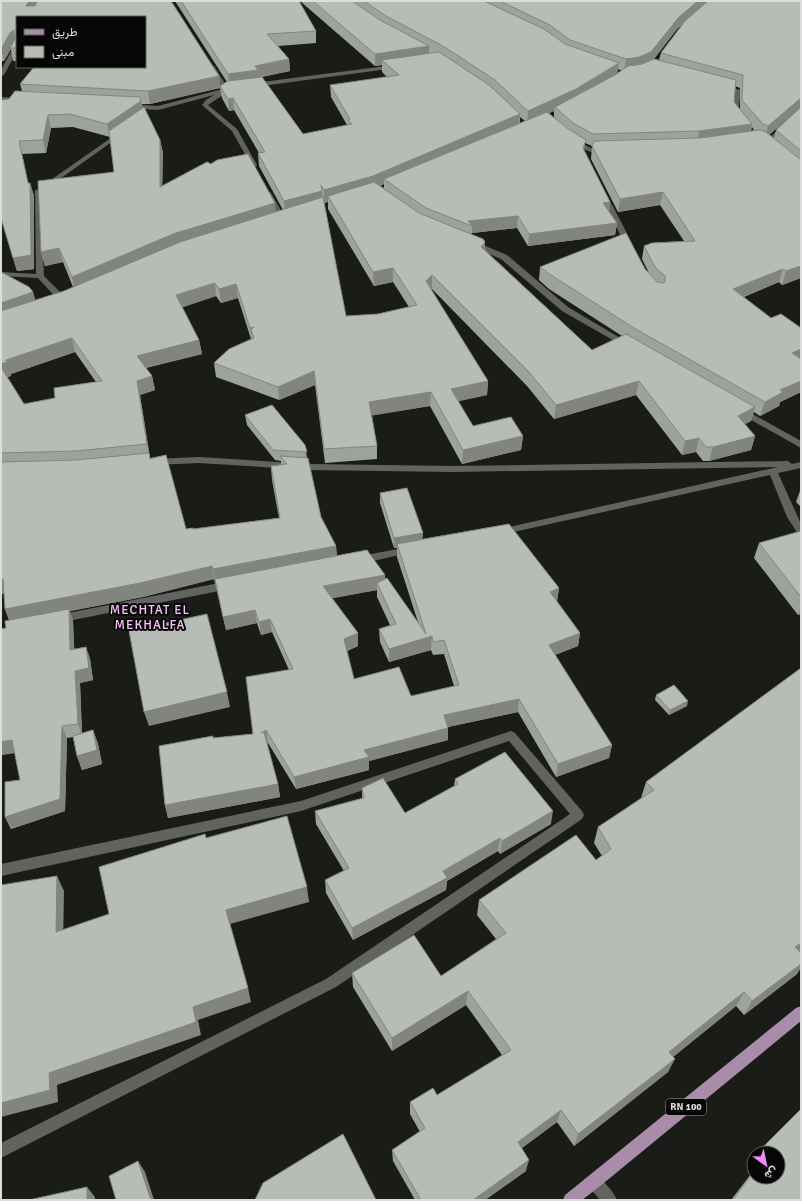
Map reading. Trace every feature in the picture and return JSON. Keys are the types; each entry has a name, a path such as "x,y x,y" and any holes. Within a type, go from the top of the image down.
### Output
{"main road":[{"name":"RN 100","path":"570,1200 801,1013"}],"street":[{"path":"1,75 16,48"},
{"path":"210,63 227,90"},
{"path":"250,86 400,66"},
{"path":"717,84 738,90 735,113 743,123"},
{"path":"118,106 158,108 242,87"},
{"path":"227,90 208,101 205,105 235,130 257,171"},
{"path":"1,99 24,100"},
{"path":"145,117 158,108"},
{"path":"772,148 764,142 801,112"},
{"path":"64,301 40,276 37,192 126,130"},
{"path":"569,138 590,150 613,150"},
{"path":"586,159 590,150"},
{"path":"264,185 285,218 274,221"},
{"path":"599,185 632,251"},
{"path":"463,240 504,257 565,309 634,349"},
{"path":"1,274 40,276"},
{"path":"730,404 801,445"},
{"path":"147,462 199,460 310,467 453,468 801,464"},
{"path":"493,533 772,472 801,464"},
{"path":"772,472 792,517 801,532"},
{"path":"352,561 423,547"},
{"path":"48,620 235,584"},
{"path":"1,870 301,806 511,736 578,815 331,983 1,1151"},
{"path":"594,1182 610,1200"}],"building":[{"path":"1,1 29,1 26,6 35,6 37,1 171,1 219,76 148,91 20,84 33,68 146,68 146,16 16,16 16,48 10,48 15,39 14,30 10,33 1,49"},
{"path":"181,1 299,1 316,31 267,34 289,59 255,66 258,70 228,74"},
{"path":"313,1 352,1 380,20 429,46 375,54"},
{"path":"364,1 484,1 544,29 565,44 619,63 576,89 528,111 495,80 443,46 386,16"},
{"path":"500,1 698,1 679,17 651,52 639,57 626,59 570,40 550,25"},
{"path":"708,1 801,1 801,98 768,126 763,124 742,100 743,75 661,53 685,21"},
{"path":"439,52 489,85 520,114 373,176 324,190 321,185 322,191 284,201 258,153 265,152 233,98 228,99 220,86 228,81 262,77 303,134 352,124 348,120 350,119 330,85 399,75 382,60"},
{"path":"654,59 736,80 734,102 752,124 699,131 593,134 573,123 555,107 615,75 628,66 642,64"},
{"path":"15,91 140,97 141,101 107,124 70,114 48,115 43,140 19,141 28,183 30,183 31,255 13,258 1,218 1,100 9,99"},
{"path":"144,107 160,140 160,187 207,162 211,164 217,160 248,154 275,203 173,234 72,277 59,248 41,252 38,181 114,172 109,131"},
{"path":"801,107 801,151 776,130"},
{"path":"547,112 567,128 586,140 583,148 610,202 603,203 617,223 529,234 518,216 468,221 472,226 426,208 384,179"},
{"path":"759,130 766,132 801,160 801,266 786,271 783,269 733,289 771,318 781,314 801,328 801,349 792,353 801,359 801,381 780,390 783,392 765,402 634,328 540,267 626,233 645,269 657,282 664,283 665,276 655,267 644,246 652,243 695,241 663,192 620,199 592,146 595,141 700,138"},
{"path":"374,182 419,213 483,239 485,242 481,247 592,350 626,334 755,407 738,416 755,436 713,447 706,447 699,438 685,441 639,381 556,405 529,372 432,275 426,281 488,381 451,389 473,426 511,417 523,436 463,450 431,392 369,402 377,446 324,449 314,371 278,387 214,363 229,349 254,338 251,330 254,327 250,328 236,284 219,289 215,283 176,295 199,340 137,356 152,376 137,381 147,444 76,451 1,453 1,367 24,404 55,398 54,388 102,381 72,338 6,360 7,362 1,364 1,311 64,291 180,242 323,197 346,316 378,314 417,305 393,268 373,272 328,196"},
{"path":"1,272 29,287 33,292 1,303"},
{"path":"272,405 305,445 307,452 273,450 245,415"},
{"path":"149,453 150,459 166,455 186,529 280,518 271,466 287,464 280,456 308,458 321,517 336,546 213,569 212,566 140,583 5,609 3,579 1,580 1,462 76,460"},
{"path":"407,488 423,533 394,538 380,493"},
{"path":"509,524 559,588 550,592 580,633 549,645 612,745 558,764 519,699 444,715 448,728 364,750 369,757 294,777 266,730 261,733 264,732 278,784 165,805 159,746 213,736 213,738 253,734 246,677 293,669 270,619 259,622 255,610 223,617 215,579 367,550 385,575 323,586 358,633 344,639 354,679 399,667 411,696 459,685 444,640 433,642 432,636 389,649 379,629 396,624 377,583 387,578 426,634 397,544"},
{"path":"801,531 801,597 759,543"},
{"path":"69,609 70,650 86,647 89,668 75,671 78,724 62,726 60,799 5,817 5,782 20,780 12,740 1,742 1,629 6,628 5,621"},
{"path":"207,614 227,692 144,712 129,631"},
{"path":"801,668 801,943 795,947 801,953 801,964 752,1001 744,992 669,1052 675,1059 578,1134 561,1110 518,1142 529,1160 473,1200 421,1200 392,1150 425,1128 410,1102 433,1088 437,1095 511,1050 468,991 392,1038 352,973 414,935 441,976 506,933 479,900 576,835 596,860 611,849 598,827 654,790 646,782"},
{"path":"674,685 688,701 670,710 656,695"},
{"path":"93,730 97,750 77,756 73,736"},
{"path":"505,752 553,811 502,841 500,838 443,871 447,878 352,928 325,880 349,868 315,811 364,798 362,788 383,778 405,813 458,784 455,779"},
{"path":"287,816 307,887 226,910 248,988 193,1007 196,1022 49,1073 50,1090 1,1103 1,885 57,876 56,932 109,914 99,867 205,834 206,838"},
{"path":"801,1109 801,1200 733,1200 746,1182 746,1185 786,1185 786,1145 765,1145"},
{"path":"343,1134 376,1200 255,1200 263,1183"},
{"path":"138,1161 151,1200 116,1200 109,1176"},
{"path":"87,1187 87,1200 29,1200"}],"district":[{"name":"MECHTAT EL MEKHALFA","path":"150,618"}]}
